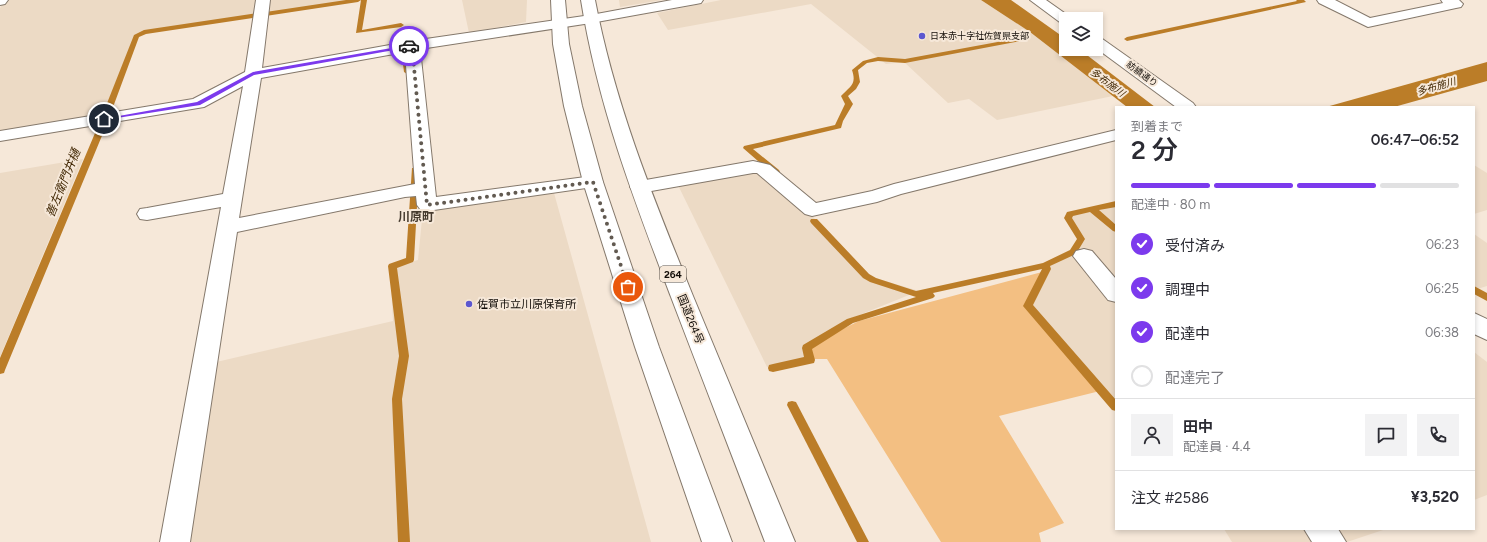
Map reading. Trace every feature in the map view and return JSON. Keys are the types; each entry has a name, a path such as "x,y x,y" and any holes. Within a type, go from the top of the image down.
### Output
{"main road":[{"path":"558,0 561,44 573,106 593,182 650,354 717,542"},
{"path":"0,136 198,104 253,74 412,46 560,23 589,10 696,0"},
{"path":"1037,0 1059,15"},
{"path":"1324,0 1368,22 1456,4 1448,0"},
{"path":"175,542 253,74 261,10"},
{"name":"国道264号","path":"589,10 609,100 640,187 780,542"},
{"path":"412,46 427,205 593,182"},
{"name":"紡績通り","path":"1103,46 1186,106"},
{"path":"640,187 753,167 763,169 812,210 876,196 894,190 1115,135"},
{"path":"227,227 405,191 425,189"},
{"path":"147,214 232,200"},
{"path":"1084,256 1115,293"},
{"path":"1475,323 1487,331"},
{"path":"1320,530 1331,542"}],"shaded area":[{"path":"5,0 365,0 148,32 134,37 103,114 0,131 0,8"},
{"path":"462,0 527,0 526,22 469,33"},
{"path":"619,0 662,0 620,7"},
{"path":"721,0 981,0 1030,32 1059,54 1059,56 1061,56 1113,96 997,120 969,99 948,103 904,62 886,64 811,4 668,30 657,13"},
{"path":"83,159 0,357 0,173"},
{"path":"761,164 872,277 919,291 847,320 804,348 808,359 767,367 674,177"},
{"path":"1475,166 1487,173 1487,210 1475,214"},
{"path":"554,193 651,542 187,542 212,363 393,321 390,268 418,260 423,209"},
{"path":"1115,205 1115,403 1029,306 1050,268 1045,262 1078,249 1083,239 1070,218 1073,214"},
{"path":"1475,235 1487,243 1487,286 1475,290"},
{"path":"1042,272 1025,306 1100,391 999,416 1064,523 1039,533 1041,542 941,542 827,359 808,359 804,348 859,321"},
{"path":"1475,353 1487,362 1487,495 1475,500"},
{"path":"1225,530 1383,530 1347,542 1232,542"}],"water":[{"path":"981,0 1011,0 1059,34 1059,54 1030,32"},
{"name":"多布施川","path":"1061,56 1088,56 1154,106 1126,106"},
{"name":"多布施川","path":"1487,62 1487,81 1398,106 1330,106"}],"waterway":[{"name":"善左衛門井樋","path":"0,370 102,126 136,36 144,32 358,0"},
{"path":"364,0 358,32 401,25"},
{"path":"1127,39 1303,2 1299,0"},
{"path":"402,38 403,43"},
{"path":"776,172 747,148 838,126 839,121 849,104 844,96 856,85 857,75 855,70 865,62 878,59 905,61 1019,40"},
{"path":"405,56 407,72"},
{"path":"404,542 397,399 404,356 392,266 410,260 415,170"},
{"path":"1045,265 1073,252 1081,239 1068,218 1070,214 1115,204"},
{"path":"1093,210 1115,228"},
{"path":"814,221 866,276 873,280 916,294"},
{"path":"916,294 1045,265"},
{"path":"1045,265 1047,269 1028,306 1115,406"},
{"path":"1475,290 1487,298"},
{"path":"773,368 810,360 807,348 850,321 930,296 916,294"},
{"path":"792,405 863,542"}],"way so far":[{"path":"409,46 412,46 427,205 593,182 628,287"}],"place":[{"name":"日本赤十字社佐賀県支部","path":"922,36"},
{"name":"佐賀市立川原保育所","path":"469,304"}],"district":[{"name":"川原町","path":"416,217"}],"route":[{"path":"104,119 198,104 253,74 409,46"}]}
